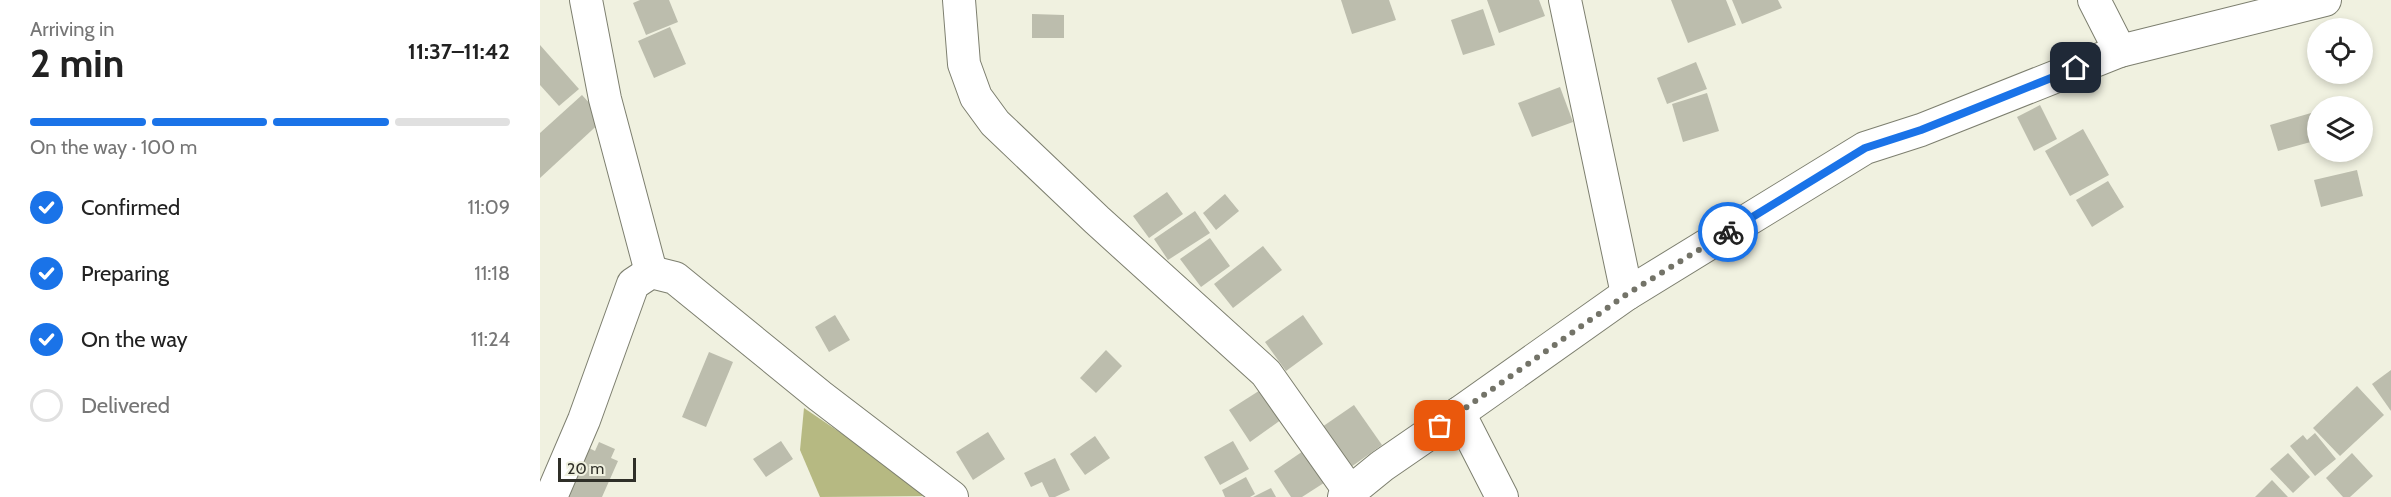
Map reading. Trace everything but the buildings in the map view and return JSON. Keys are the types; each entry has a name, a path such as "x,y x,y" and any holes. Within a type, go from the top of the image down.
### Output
{"street":[{"path":"586,0 605,99 651,272"},
{"path":"959,0 964,64 976,97 995,123 1097,220 1266,373 1347,494 1382,466 1627,294 1865,148 1921,130 2120,51 2325,0"},
{"path":"1565,0 1627,294"},
{"path":"2094,0 2120,51"},
{"path":"551,497 584,420 633,284 651,272 675,278 820,396 952,497"},
{"path":"1459,413 1502,497"}],"shaded area":[{"path":"804,408 934,496 820,497 800,450"}],"way so far":[{"path":"1440,426 1627,294 1728,232"}],"route":[{"path":"1728,232 1865,148 1921,130 2076,68"}]}
